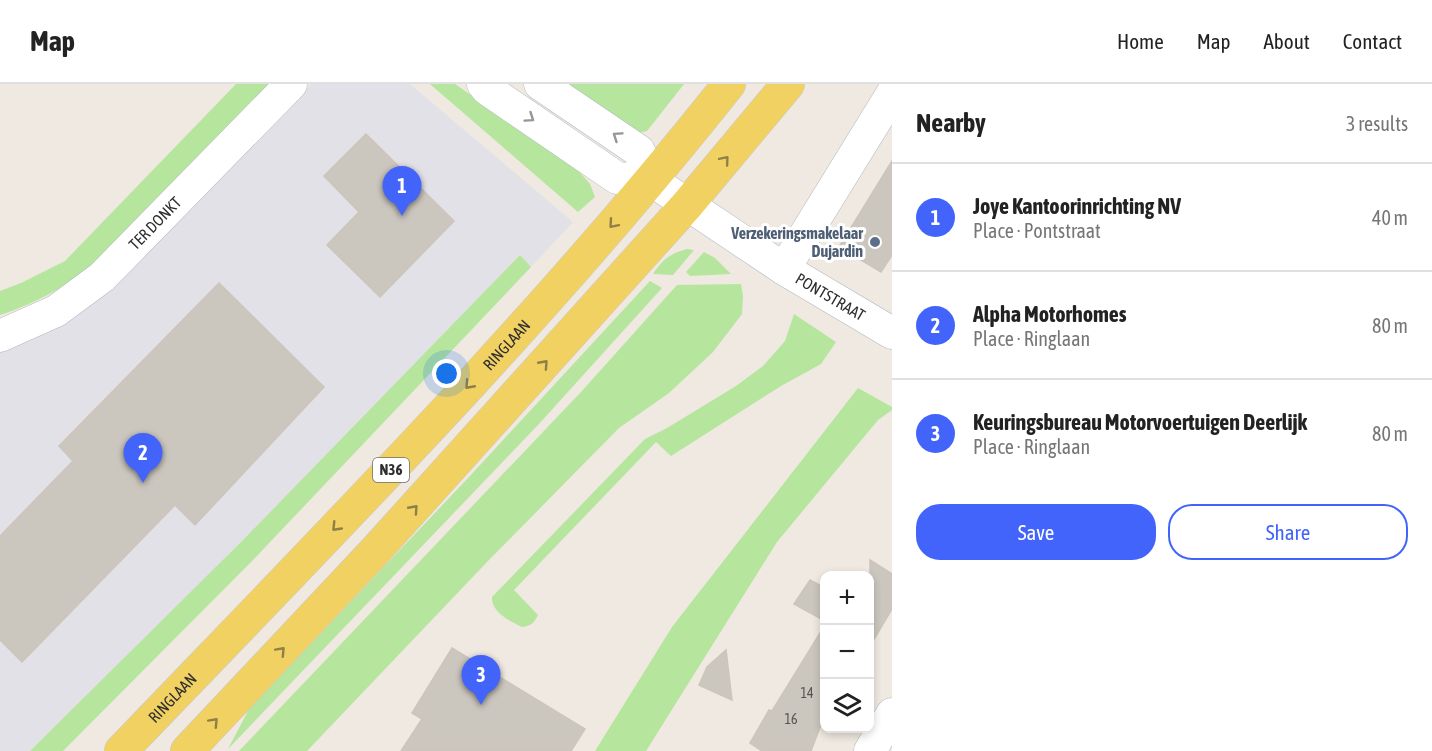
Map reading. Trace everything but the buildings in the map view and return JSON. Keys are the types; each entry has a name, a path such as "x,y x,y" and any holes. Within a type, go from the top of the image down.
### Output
{"main road":[{"name":"RINGLAAN","path":"121,751 429,430 602,237 729,84"},
{"name":"N36","path":"186,751 376,550 687,205 789,84"}],"street":[{"name":"TER DONKT","path":"0,336 56,311 102,277 291,84"},
{"path":"483,84 617,178 651,180 639,151 540,84"},
{"path":"784,269 892,93"},
{"name":"PONTSTRAAT","path":"651,180 784,269 892,333"},
{"path":"870,751 892,714"}],"shaded area":[{"path":"311,84 410,84 573,222 531,267 520,255 243,540 30,751 0,751 0,348 235,159"}],"green space":[{"path":"236,84 270,84 92,267 48,295 0,315 0,291 65,261"},
{"path":"430,84 455,84 577,169 590,184 595,197 578,212"},
{"path":"563,84 684,84 647,131 638,133"},
{"path":"687,249 694,250 673,275 653,274 667,258"},
{"path":"704,252 715,258 731,274 690,276 686,272"},
{"path":"520,255 531,267 254,559 63,751 30,751 243,540"},
{"path":"650,281 662,288 538,425 228,749 249,709 469,477"},
{"path":"741,284 742,314 713,352 669,393 619,428 488,561 307,751 239,751 581,392 677,285"},
{"path":"794,314 836,342 821,364 781,386 671,456 656,442 514,590 538,615 534,622 522,627 498,612 492,597 645,439 736,386 763,366 785,341"},
{"path":"858,388 892,407 892,410 878,420 777,542 646,751 595,751 672,627"}],"place":[{"name":"Joye Kantoorinrichting NV","path":"402,216"},
{"name":"Verzekeringsmakelaar Dujardin","path":"875,242"},
{"name":"Alpha Motorhomes","path":"143,483"},
{"name":"Keuringsbureau Motorvoertuigen Deerlijk","path":"481,705"}]}
